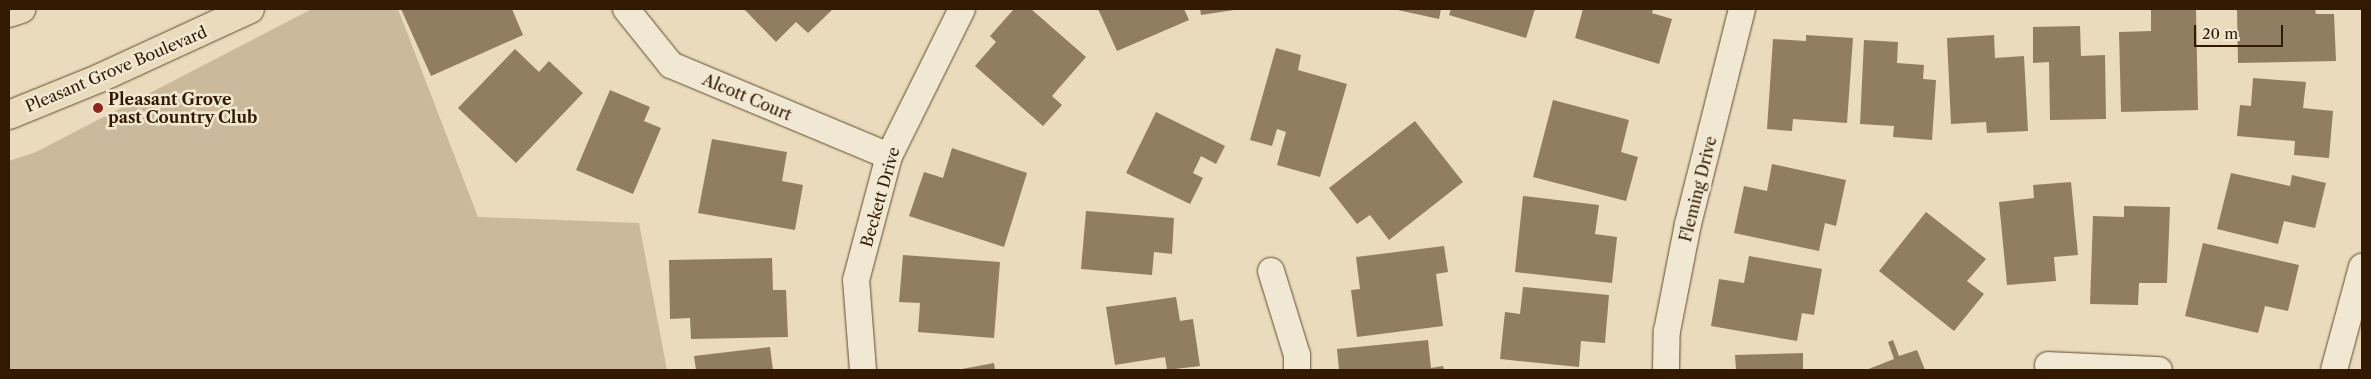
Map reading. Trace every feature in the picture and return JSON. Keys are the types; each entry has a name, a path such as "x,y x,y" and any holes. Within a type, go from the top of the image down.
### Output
{"main road":[{"path":"9,14 21,9"},
{"name":"Pleasant Grove Boulevard","path":"9,115 100,78 250,9"}],"street":[{"name":"Alcott Court","path":"626,9 671,65 889,156"},
{"name":"Beckett Drive","path":"863,370 856,280 889,156 962,9"},
{"name":"Fleming Drive","path":"1666,370 1667,331 1688,224 1742,9"},
{"path":"2334,370 2362,267"},
{"path":"1271,271 1297,356 1297,370"},
{"path":"2048,365 2159,370"}],"shaded area":[{"path":"312,9 398,9 478,217 639,223 667,370 9,370 9,161 36,152"}],"building":[{"path":"401,9 512,9 523,35 431,76"},
{"path":"744,9 833,9 808,33 796,22 776,42"},
{"path":"1014,9 1031,9 1086,57 1052,96 1062,105 1043,126 975,66 996,42 990,36"},
{"path":"1098,9 1184,9 1189,20 1117,51"},
{"path":"1200,9 1234,9 1234,10 1201,15"},
{"path":"1393,9 1441,9 1439,19"},
{"path":"1451,9 1535,9 1526,38 1449,15"},
{"path":"1583,9 1653,9 1652,13 1672,19 1659,64 1575,38"},
{"path":"2151,9 2196,9 2198,110 2121,112 2119,32 2151,31"},
{"path":"2237,9 2315,9 2316,14 2334,14 2336,61 2238,63"},
{"path":"2080,26 2081,56 2105,55 2106,119 2050,120 2049,62 2033,63 2033,27"},
{"path":"1806,35 1853,38 1847,123 1793,119 1792,131 1767,129 1773,39 1806,41"},
{"path":"1994,35 1995,58 2024,56 2028,131 1987,133 1986,122 1951,124 1947,38"},
{"path":"1864,40 1898,42 1897,63 1924,65 1923,79 1936,80 1932,140 1893,137 1894,126 1860,124"},
{"path":"1276,48 1301,55 1298,70 1347,84 1320,177 1277,165 1286,132 1277,129 1272,146 1250,140"},
{"path":"515,49 539,72 549,61 583,93 516,163 458,108"},
{"path":"2253,78 2306,82 2303,108 2333,111 2329,158 2294,155 2295,141 2237,136 2240,105 2251,106"},
{"path":"610,90 650,107 644,121 661,128 633,194 576,170"},
{"path":"1553,100 1629,120 1621,152 1638,157 1626,201 1533,177"},
{"path":"1156,112 1225,146 1216,164 1201,156 1193,173 1203,178 1190,204 1126,173"},
{"path":"1415,121 1463,182 1389,240 1370,215 1357,224 1329,188"},
{"path":"712,139 787,152 782,181 803,185 795,230 698,213"},
{"path":"952,148 1027,173 1004,247 909,216 924,172 943,178"},
{"path":"1772,164 1846,180 1836,226 1825,223 1819,251 1734,233 1744,186 1767,191"},
{"path":"2231,173 2290,186 2292,175 2326,183 2315,228 2284,221 2278,244 2217,229"},
{"path":"2071,182 2078,255 2054,257 2056,281 2007,285 1999,202 2034,198 2033,185"},
{"path":"1523,196 1599,205 1595,234 1617,237 1612,283 1515,272"},
{"path":"2124,206 2170,207 2167,283 2139,283 2138,305 2090,304 2093,216 2124,217"},
{"path":"1086,211 1174,218 1172,254 1154,252 1152,275 1081,269"},
{"path":"1926,212 1986,259 1967,281 1984,294 1954,331 1879,271"},
{"path":"2203,243 2299,265 2288,311 2265,306 2258,333 2185,316"},
{"path":"1444,246 1448,272 1436,274 1443,326 1357,337 1351,290 1360,289 1356,257"},
{"path":"903,255 1000,262 994,338 918,332 920,303 899,302"},
{"path":"1749,256 1822,269 1814,315 1802,313 1797,341 1711,326 1719,279 1744,283"},
{"path":"772,258 773,290 786,290 788,337 691,339 690,318 670,319 669,260"},
{"path":"1523,287 1609,295 1605,343 1581,341 1579,367 1500,359 1505,312 1520,314"},
{"path":"1176,297 1180,321 1193,319 1200,366 1167,370 1165,357 1115,365 1106,307"},
{"path":"1428,340 1431,368 1443,366 1444,370 1339,370 1337,349"},
{"path":"1893,340 1899,356 1917,350 1925,370 1866,370 1894,359 1888,342"},
{"path":"770,347 773,370 696,370 694,356"},
{"path":"1803,353 1803,370 1736,370 1735,355"},
{"path":"994,363 995,370 962,370 962,369"}],"place":[{"name":"Pleasant Grove past Country Club","path":"98,108"}]}
